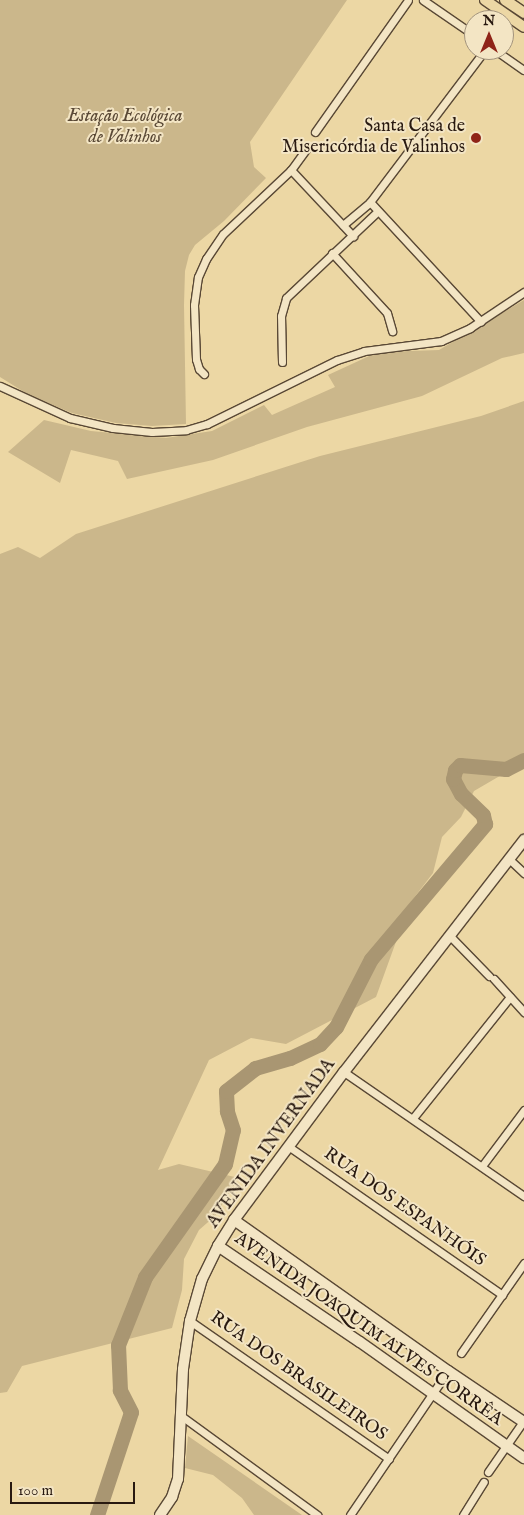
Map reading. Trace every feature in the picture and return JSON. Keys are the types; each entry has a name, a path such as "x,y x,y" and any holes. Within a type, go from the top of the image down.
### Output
{"main road":[{"path":"485,0 499,10"},
{"path":"505,0 524,13"},
{"path":"514,21 524,33"},
{"name":"AVENIDA INVERNADA","path":"160,1515 172,1497 178,1479 183,1369 190,1321 202,1278 218,1246 234,1220 288,1146 524,840"},
{"name":"AVENIDA JOAQUIM ALVES CORRÊA","path":"234,1220 448,1371 524,1421"},
{"name":"AVENIDA JOAQUIM ALVES CORRÊA","path":"218,1246 524,1458"}],"street":[{"path":"315,132 408,0"},
{"path":"423,0 464,29"},
{"path":"343,225 370,202 476,60"},
{"path":"510,60 524,70"},
{"path":"204,374 199,369 196,360 194,305 198,277 206,259 223,234 290,170 307,148"},
{"path":"290,170 352,236"},
{"path":"370,202 377,212 481,322"},
{"path":"282,362 280,329 282,306 292,291 377,212"},
{"path":"332,253 387,313 392,331"},
{"path":"0,386 70,418 113,428 152,432 186,430 207,424 337,360 364,351 440,341 481,322 524,292"},
{"path":"509,860 524,873"},
{"path":"450,936 524,1012"},
{"path":"413,1118 510,997"},
{"path":"344,1072 524,1196"},
{"path":"482,1166 524,1110"},
{"name":"RUA DOS ESPANHÓIS","path":"288,1146 502,1295"},
{"path":"461,1353 524,1263"},
{"name":"RUA DOS BRASILEIROS","path":"190,1321 389,1459"},
{"path":"350,1515 448,1371"},
{"path":"180,1415 318,1515"},
{"path":"488,1472 524,1421"},
{"path":"463,1515 484,1482"}],"green space":[{"name":"Estação Ecológica de Valinhos","path":"0,0 347,0 250,142 254,167 266,178 224,221 195,245 189,255 185,271 184,305 186,424 152,426 116,423 72,413 29,395 0,377"},
{"path":"524,300 524,353 502,358 422,396 307,427 213,460 127,479 118,461 71,450 60,483 8,452 44,420 91,431 166,438 212,431 264,405 272,415 335,387 328,375 378,352 439,350"},
{"path":"524,401 524,762 474,791 461,817 442,837 433,873 410,903 376,997 286,1044 251,1038 209,1060 158,1170 179,1164 239,1178 215,1216 199,1230 184,1259 182,1290 172,1328 22,1366 7,1392 0,1393 0,554 18,547 40,558 76,534 320,456 481,416"},
{"path":"188,1436 302,1515 254,1515 242,1498 213,1475 185,1468"}],"waterway":[{"path":"97,1515 131,1412 120,1390 118,1345 145,1277 225,1164 233,1130 227,1111 226,1091 255,1068 290,1058 320,1044 336,1027 371,959 485,824 483,815 461,794 453,779 455,770 460,765 506,769 524,760"}],"place":[{"name":"Santa Casa de Misericórdia de Valinhos","path":"476,138"}]}
